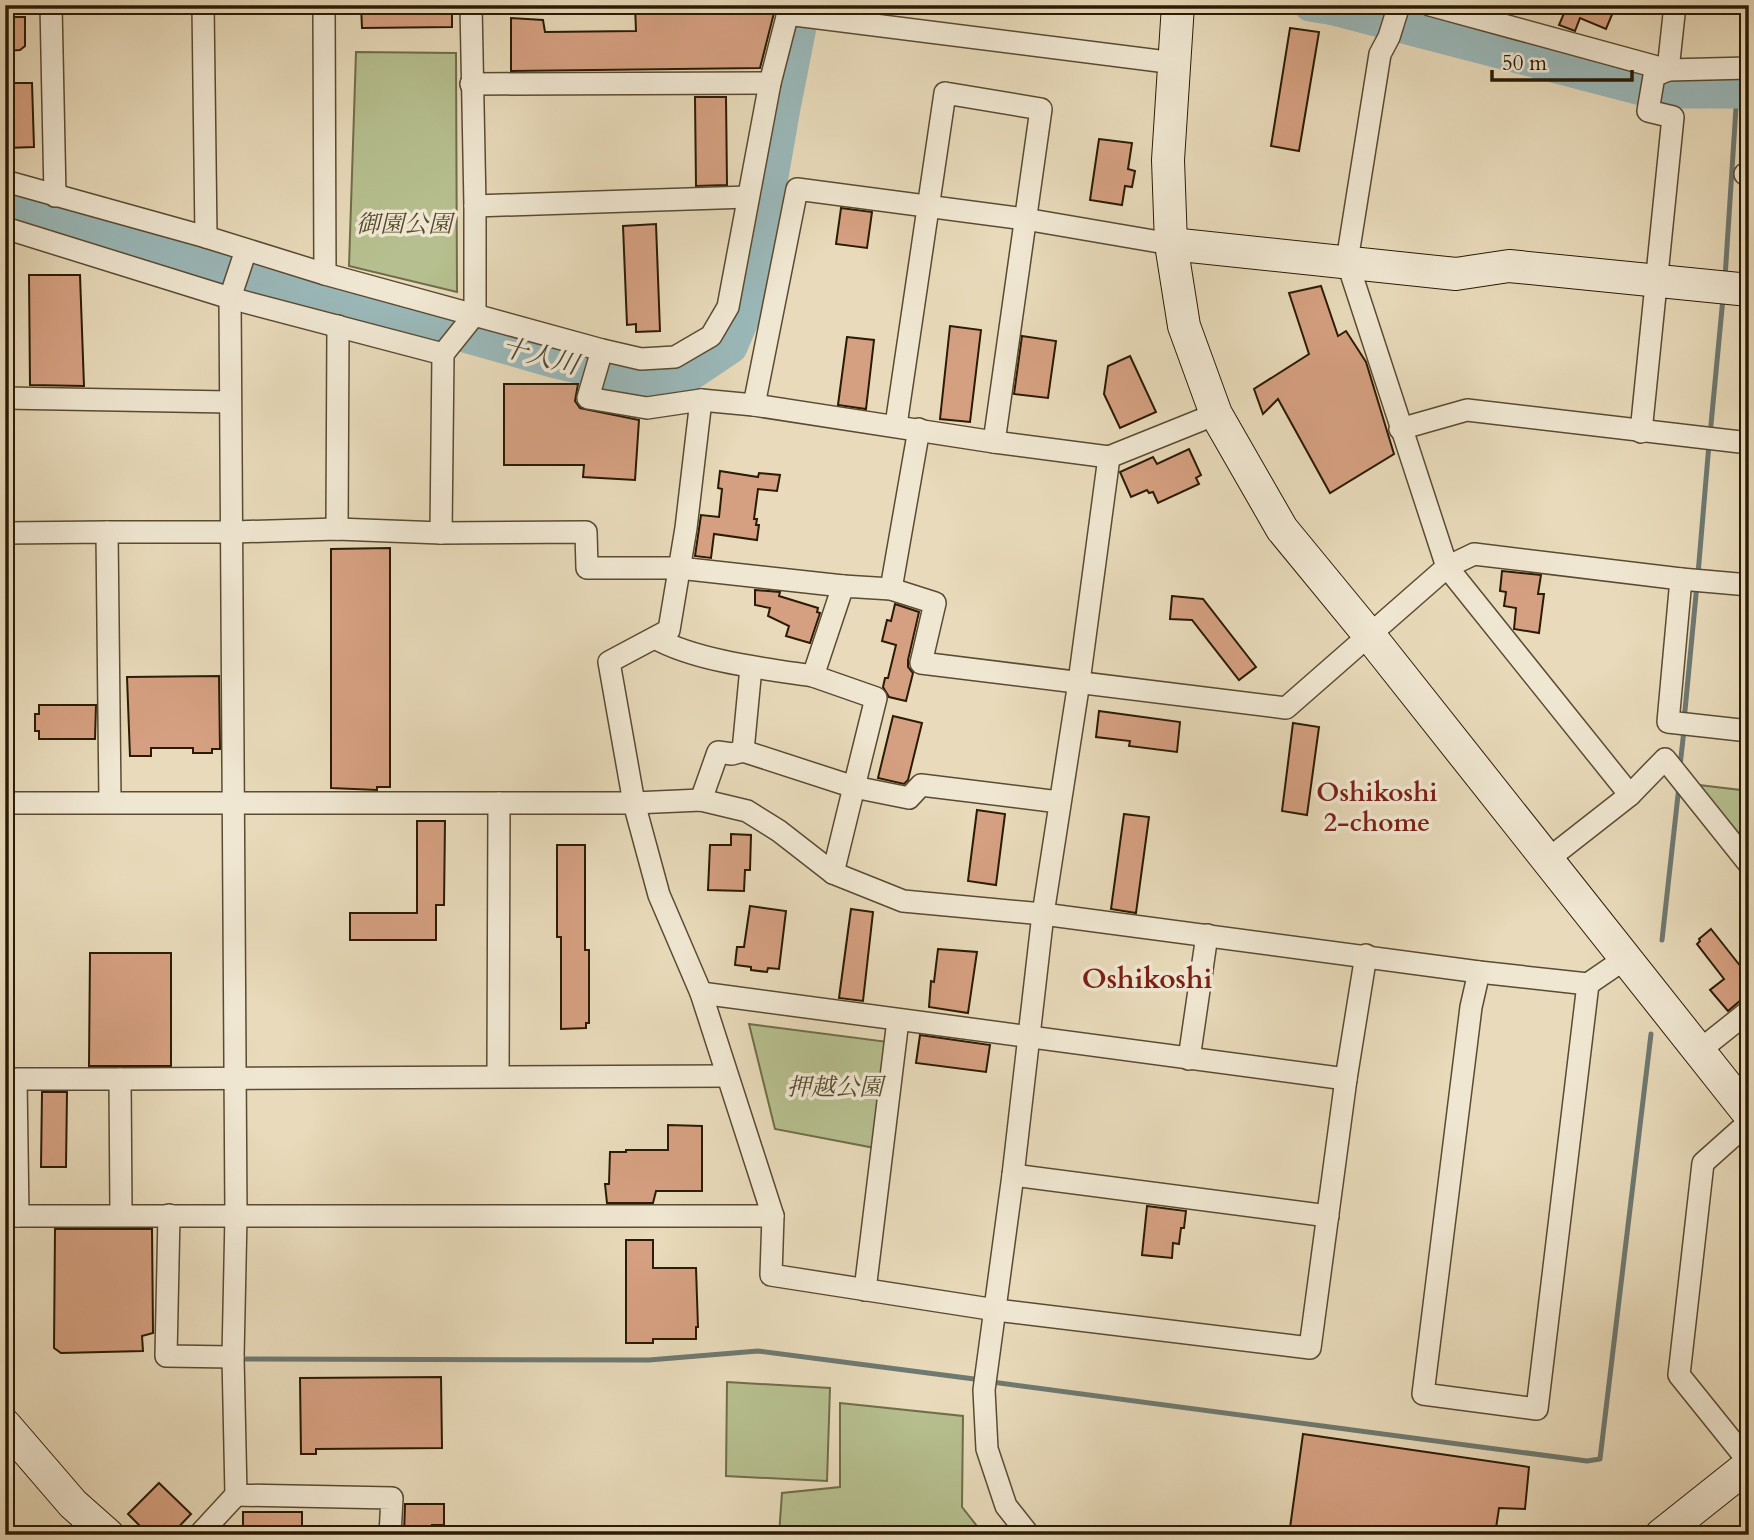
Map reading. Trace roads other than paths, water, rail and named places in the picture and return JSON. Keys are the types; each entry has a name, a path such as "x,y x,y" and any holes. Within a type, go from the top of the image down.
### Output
{"street":[{"path":"51,5 55,196"},
{"path":"203,5 206,237"},
{"path":"324,5 325,274"},
{"path":"440,533 446,351 471,318 475,206 471,5"},
{"path":"1178,5 1168,160 1171,244 1184,326 1216,414 1282,529 1749,1114"},
{"path":"1430,5 1661,73 1749,68"},
{"path":"1641,432 1672,117 1648,111 1661,73 1675,5"},
{"path":"1398,7 1389,37 1380,54 1347,261 1447,567 1630,795"},
{"path":"5,181 206,237 245,254 325,274 601,354 641,359 675,357 711,335 728,307 770,83 792,11 823,18 1175,63"},
{"path":"471,84 770,83"},
{"path":"896,425 945,93 1041,109 994,442"},
{"path":"754,405 797,189 1026,219 1171,244 1456,274 1509,266 1733,288"},
{"path":"475,206 748,197"},
{"path":"5,228 233,291 338,326 446,351"},
{"path":"200,1535 236,1495 233,1357 236,1216 233,1078 233,532 229,402 233,291 245,254"},
{"path":"337,529 338,326"},
{"path":"601,354 588,398 648,408 701,400 754,405 1108,457 1216,414"},
{"path":"5,398 229,402"},
{"path":"701,400 669,630 609,662 634,803 659,895 701,993 773,1216 771,1275 996,1310 1310,1348 1346,1079 1366,955"},
{"path":"1400,429 1466,410 1749,443"},
{"path":"891,589 919,429"},
{"path":"1029,1535 1006,1506 987,1449 986,1381 1043,914 1079,682 1108,457"},
{"path":"5,533 337,529 440,533 586,532 587,568 679,568 891,589 935,603 921,663 1286,708 1447,567 1475,554 1749,585"},
{"path":"107,532 110,803"},
{"path":"1692,580 1673,770 1749,864"},
{"path":"814,676 843,586"},
{"path":"655,638 670,647 751,667 814,676 876,698 833,873"},
{"path":"743,751 751,667"},
{"path":"1678,723 1749,731"},
{"path":"701,800 718,752 732,754 743,751 854,787 909,798 921,785 1059,802"},
{"path":"1547,860 1630,795 1673,770"},
{"path":"5,803 634,803 701,800 747,811 779,831 833,873 903,901 1043,914 1588,984 1626,958"},
{"path":"498,1076 499,803"},
{"path":"1189,1059 1207,935"},
{"path":"1479,972 1471,1007 1423,1394 1537,1409 1588,984"},
{"path":"701,993 1346,1079"},
{"path":"1700,1050 1749,1010"},
{"path":"865,1290 898,1020"},
{"path":"726,1076 16,1079 11,1216 773,1216"},
{"path":"120,1079 121,1214"},
{"path":"1661,1535 1749,1464 1679,1375 1703,1163 1749,1122"},
{"path":"1013,1175 1328,1216"},
{"path":"169,1215 166,1356 233,1357"},
{"path":"5,1425 73,1504 108,1535"},
{"path":"236,1495 392,1498 390,1535"}],"waterway":[{"name":"十人川","path":"5,206 556,362 624,378 656,382 682,380 731,347 750,302 784,108 803,12 808,5"},
{"name":"十人川","path":"1310,5 1653,92 1749,92"},
{"path":"1725,278 1737,92"},
{"path":"1710,435 1723,298"},
{"path":"1698,574 1709,444"},
{"path":"1684,721 1697,584"},
{"path":"1680,766 1684,730"},
{"path":"1662,940 1679,786"},
{"path":"992,1382 1587,1461 1600,1459 1651,1034"},
{"path":"246,1359 649,1360 758,1351 982,1380"}],"district":[{"name":"Oshikoshi 2-chome","path":"1377,807"},
{"name":"Oshikoshi","path":"1147,979"}],"park label":[{"name":"御園公園","path":"404,224"},
{"name":"押越公園","path":"835,1087"}]}
